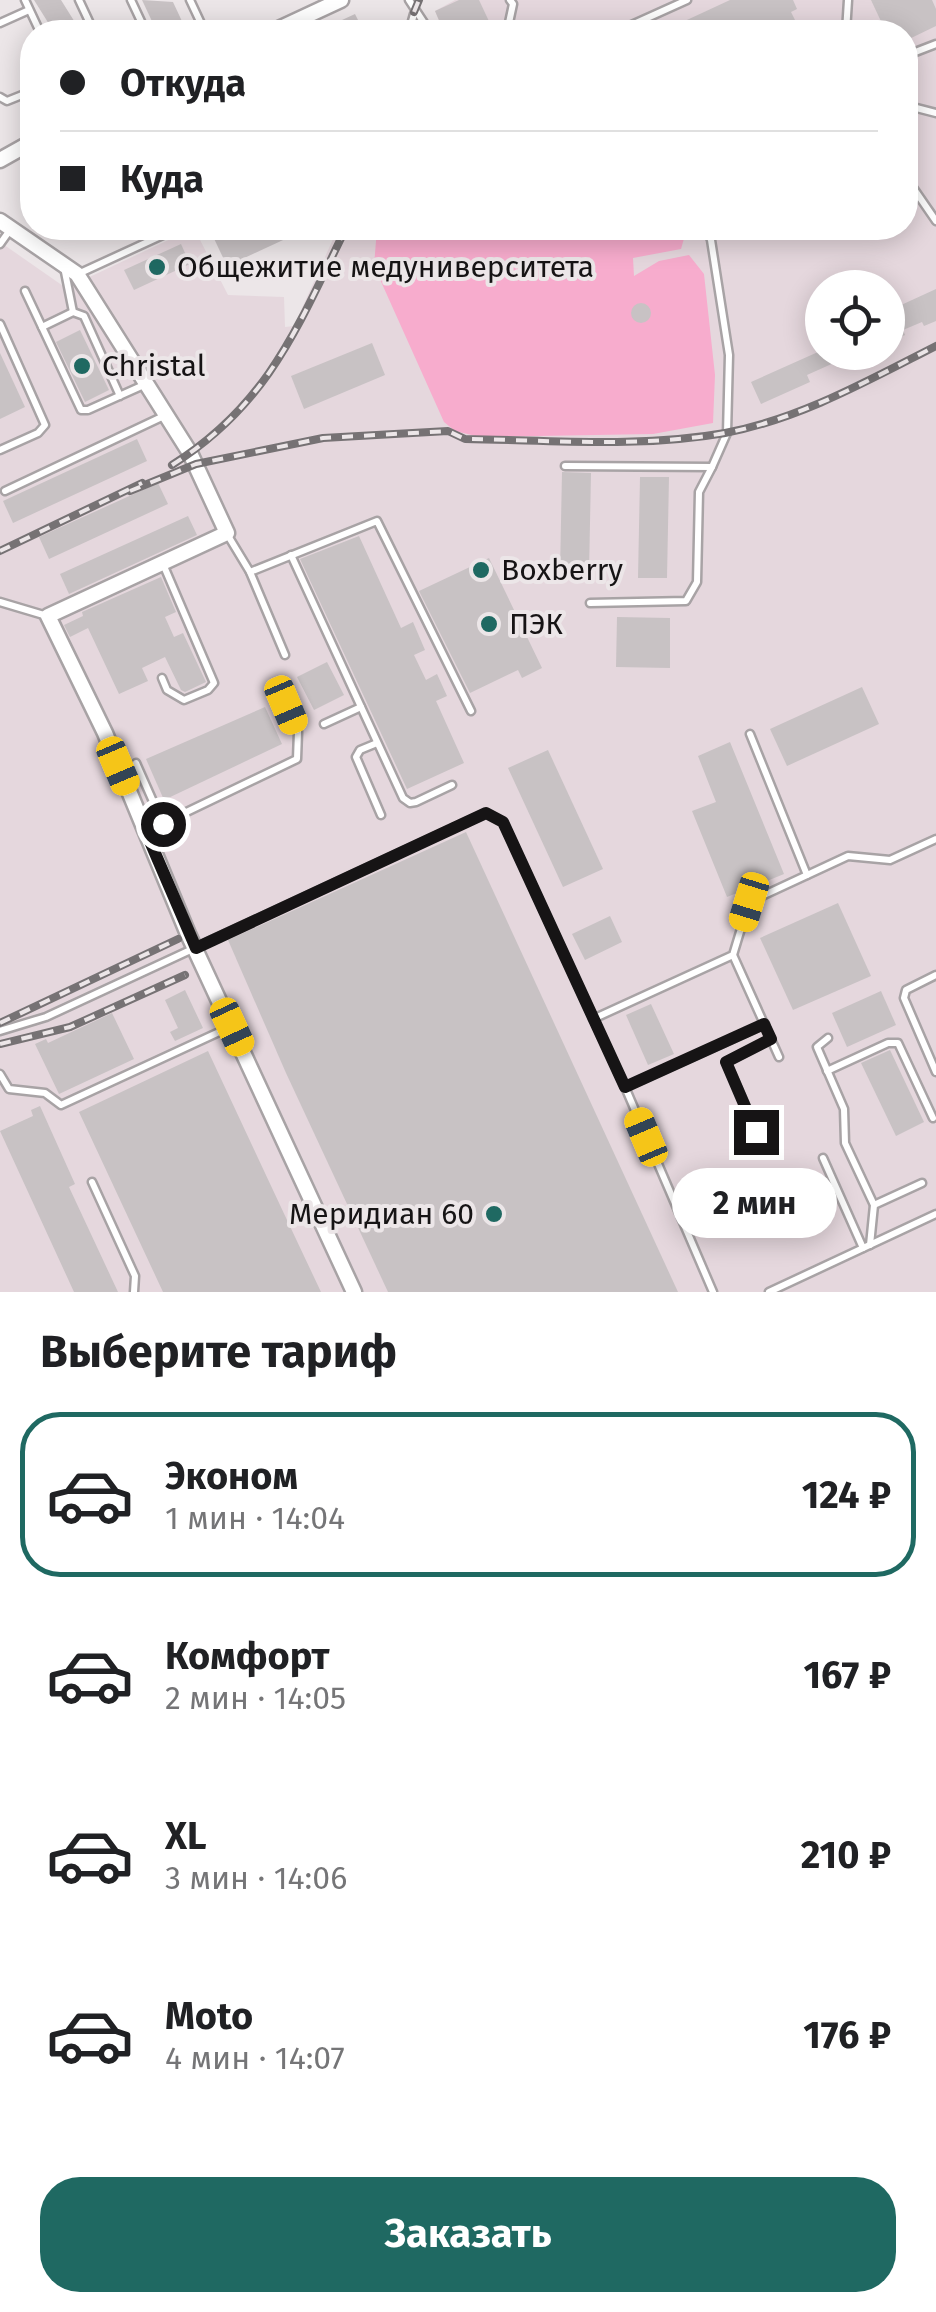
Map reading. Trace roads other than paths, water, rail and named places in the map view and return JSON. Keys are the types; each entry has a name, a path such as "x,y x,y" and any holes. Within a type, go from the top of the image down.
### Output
{"street":[{"path":"297,20 334,2"},
{"path":"27,240 70,270 190,453 227,533 48,616 105,734 196,948 354,1292"}],"lane":[{"path":"25,0 34,20"},
{"path":"409,0 420,20"},
{"path":"643,20 687,0"},
{"path":"0,24 29,10"},
{"path":"412,20 414,12"},
{"path":"918,195 936,221"},
{"path":"0,244 6,225"},
{"path":"73,312 70,270 147,240"},
{"path":"590,602 686,602 697,582 699,492 726,432 729,355 711,240"},
{"path":"25,291 80,410 146,384"},
{"path":"42,326 73,312 84,316 120,396"},
{"path":"0,324 45,425 38,433 0,450"},
{"path":"6,491 166,415"},
{"path":"564,466 712,467"},
{"path":"250,572 372,520 380,523 471,711"},
{"path":"227,533 250,572 285,655"},
{"path":"291,556 406,801 416,802 452,786"},
{"path":"162,678 167,690 184,700 208,690 214,683 163,562"},
{"path":"0,602 48,616"},
{"path":"146,832 297,759 298,732 286,705"},
{"path":"324,724 361,707"},
{"path":"750,734 807,875"},
{"path":"377,742 360,750 356,758 381,815"},
{"path":"136,763 163,824"},
{"path":"0,1031 46,1017 486,813 503,822 625,1087 713,1292"},
{"path":"780,1056 733,955 749,902 848,856 890,860 936,840"},
{"path":"593,1019 733,955"},
{"path":"936,975 906,990 904,998 936,1072"},
{"path":"625,1087 764,1024"},
{"path":"0,1074 9,1089 50,1095 60,1105 232,1027"},
{"path":"828,1038 816,1047 844,1109 846,1143 874,1205 866,1247"},
{"path":"756,1132 726,1062 771,1039"},
{"path":"827,1071 888,1043 898,1043 933,1118"},
{"path":"823,1158 866,1247"},
{"path":"92,1182 135,1276 134,1292"},
{"path":"874,1205 922,1184"},
{"path":"769,1292 936,1214"}],"railway":[{"path":"414,12 419,0"},
{"path":"172,465 233,416 257,389 295,330 340,240"},
{"path":"130,491 196,464 323,438 448,431 465,439 628,442 725,433 807,408 936,346"},
{"path":"0,551 142,483"},
{"path":"0,1023 178,939"},
{"path":"0,1044 70,1027 185,975"}],"place":[{"name":"Общежитие медуниверситета","path":"157,267"},
{"name":"Christal","path":"82,366"},
{"name":"Boxberry","path":"481,570"},
{"name":"ПЭК","path":"489,624"},
{"name":"Меридиан 60","path":"494,1214"}]}
